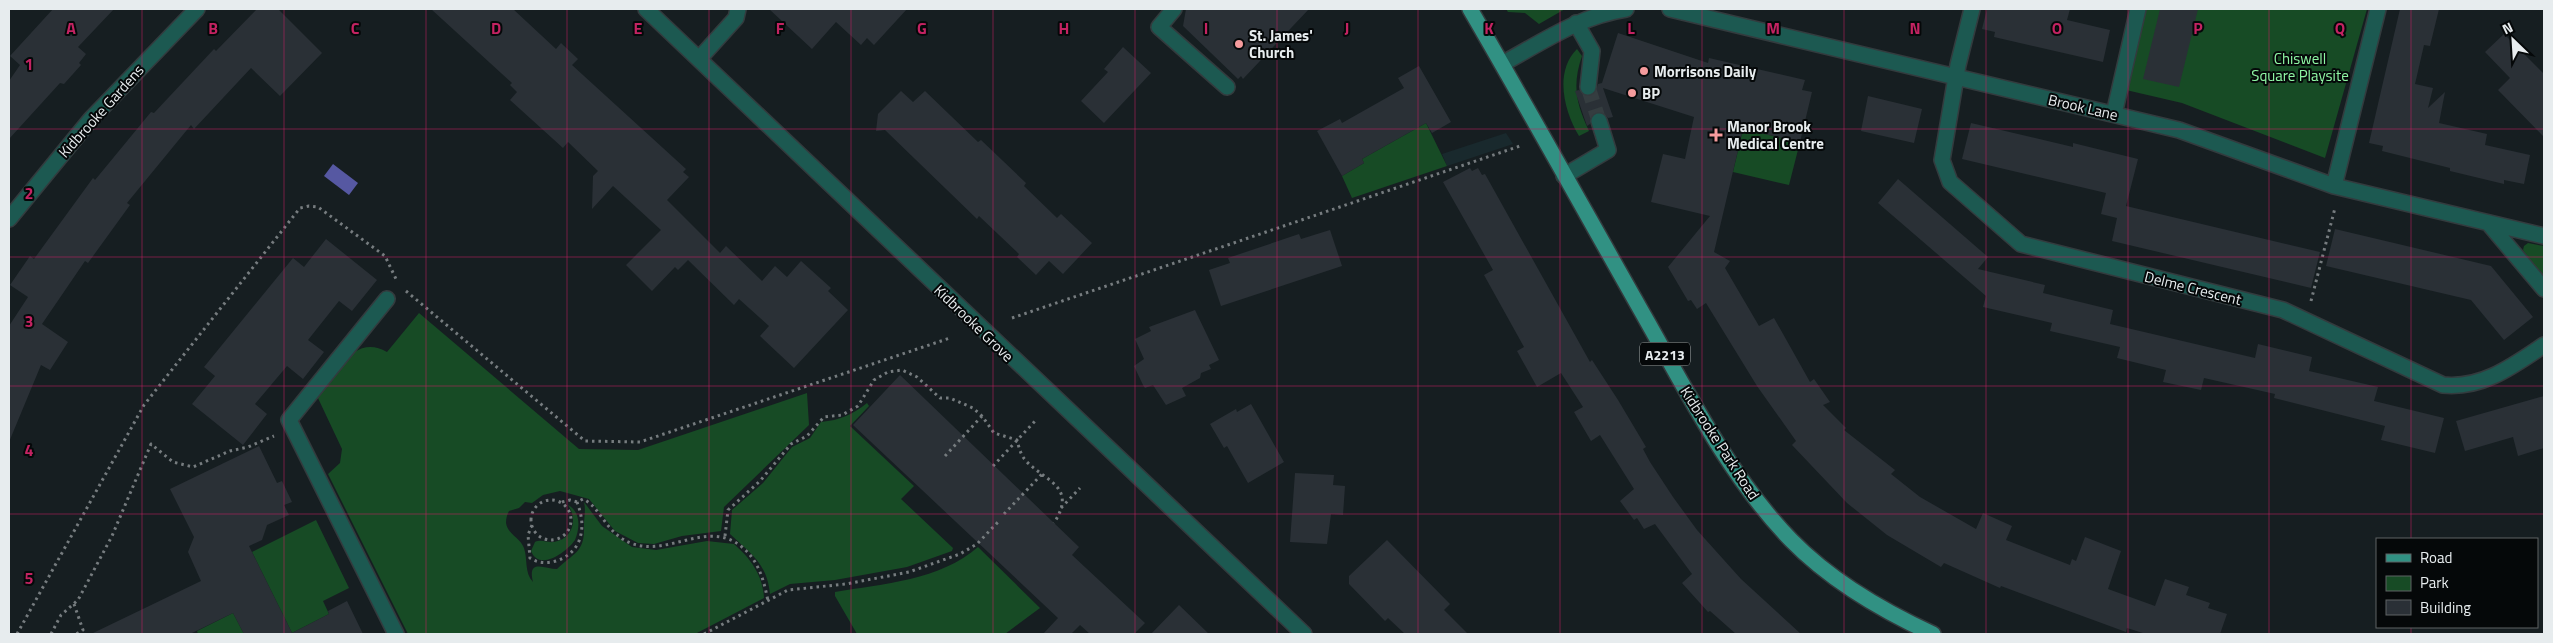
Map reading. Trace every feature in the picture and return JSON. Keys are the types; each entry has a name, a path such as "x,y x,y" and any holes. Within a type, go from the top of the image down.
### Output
{"main road":[{"name":"Kidbrooke Park Road","path":"1470,9 1695,407 1754,499 1792,541 1867,600 1933,634"}],"street":[{"name":"Kidbrooke Gardens","path":"9,219 91,119 197,9"},
{"name":"Kidbrooke Grove","path":"646,9 1304,634"},
{"path":"699,59 736,18 738,9"},
{"path":"1174,9 1159,26 1227,87"},
{"path":"1502,64 1576,23 1603,12 1626,9"},
{"name":"Brook Lane","path":"1670,9 1725,15 1957,77 2179,130 2334,186 2490,225 2544,236"},
{"name":"Delme Crescent","path":"1972,9 1943,149 1944,172 1950,182 2021,244 2283,310 2443,385 2460,387 2479,382 2512,367 2544,345"},
{"path":"2114,114 2138,9"},
{"path":"2334,186 2378,9"},
{"path":"1576,23 1592,51 1588,87"},
{"path":"1564,176 1608,150 1600,121"},
{"path":"2490,225 2544,289"},
{"path":"387,299 289,420 396,634"}],"path":[{"path":"1012,318 1520,146"},
{"path":"2311,302 2336,203"},
{"path":"17,634 144,405 300,208 318,207 385,256 399,285 585,441 640,442 950,338"},
{"path":"725,536 728,510 760,481 791,444 807,436 824,416 842,416 858,406 874,380 888,372 902,370 918,377 940,398 950,398 982,416 994,433 1017,440"},
{"path":"945,456 982,416"},
{"path":"993,466 1036,420"},
{"path":"51,634 61,615 78,600 112,536 151,444 174,462 193,467 293,428"},
{"path":"1017,440 1021,454 1028,463 1043,473 1060,489 1062,508"},
{"path":"1004,514 1043,473"},
{"path":"1054,523 1062,508 1080,488"},
{"path":"562,502 570,500 577,502 583,499 589,502 610,530 626,541 641,546 655,547 698,538 725,536 745,550 755,561 766,587 768,601"},
{"path":"532,525 535,532 546,539 554,540 565,535 572,524 572,517 567,506 556,500 542,501 532,511 532,525 528,535 530,558 536,562 551,563 571,552 578,543 582,522 577,502"},
{"path":"704,634 788,590 846,584 909,572 960,554 977,544 999,521"},
{"path":"74,604 83,630 76,634"}],"shaded area":[{"path":"1506,133 1513,144 1447,166 1442,154"},
{"path":"333,164 358,183 349,195 324,176"}],"green space":[{"path":"1506,9 1565,9 1539,24 1525,13 1508,12"},
{"name":"Chiswell Square Playsite","path":"2145,9 2367,9 2325,158 2182,103 2126,90"},
{"path":"1577,49 1582,56 1576,85 1578,103 1589,131 1579,136 1569,115 1564,92 1566,69 1570,58"},
{"path":"1426,123 1447,166 1352,198 1342,176 1364,163 1362,159"},
{"path":"1743,129 1800,142 1789,185 1733,172"},
{"path":"2528,243 2544,246 2544,276 2541,276 2523,250 2524,246"},
{"path":"419,313 579,449 638,450 807,393 809,425 724,507 721,531 682,536 654,544 638,543 615,531 589,499 560,491 543,495 532,503 525,502 519,508 509,511 506,518 507,527 524,548 527,570 533,582 532,575 535,567 557,569 580,547 584,534 584,502 602,526 632,547 656,550 707,541 734,544 755,568 761,582 764,598 695,634 408,634 328,474 340,463 342,449 317,396 346,359 355,352 365,348 375,348 387,352"},
{"path":"867,403 869,406 850,426 914,486 901,499 953,548 952,551 907,567 835,580 790,584 770,594 761,566 751,553 730,534 732,510 763,483 792,447 810,438 821,422 846,416"},
{"path":"568,505 575,512 578,521 575,540 566,550 553,558 540,560 531,551 535,542 554,542 560,540 566,537 572,528 573,516"},
{"path":"316,520 349,588 323,601 329,614 292,633 252,552"},
{"path":"978,547 1040,608 1005,634 857,634 835,596 835,592 891,583 929,574 947,567"},
{"path":"233,613 244,634 198,634 197,631"}],"building":[{"path":"53,9 114,9 78,47 86,54 79,63 81,65 64,84 60,83 9,139 9,81 20,65 10,56"},
{"path":"257,9 278,9 322,53 280,96 251,68 194,129 191,125 127,203 130,205 88,263 85,261 42,324 68,342 50,370 41,365 9,442 9,326 28,297 10,285 30,256 34,259 93,178 95,180 151,112 154,113 214,49 216,51"},
{"path":"431,9 513,9 556,49 561,43 578,59 572,65 686,169 683,172 689,177 667,200 720,253 726,246 762,281 775,266 787,277 801,261 831,288 828,291 848,310 794,368 760,336 769,326 739,299 734,305 688,260 678,270 675,267 652,291 626,265 661,230 613,186 592,209 593,176 598,171 568,142 563,148 510,100 517,92 510,85 512,83"},
{"path":"769,9 907,9 874,45 867,38 861,45 836,22 812,49"},
{"name":"St. James' Church","path":"1186,9 1309,9 1243,79 1241,76 1238,79 1183,26"},
{"path":"1987,9 2070,9 2067,20 2110,30 2103,62 1994,37 1995,32 1982,29"},
{"path":"2160,9 2198,9 2179,87 2143,79"},
{"path":"2400,9 2439,9 2430,46 2424,45 2415,84 2433,88 2428,108 2445,92 2439,123 2487,134 2485,145 2530,155 2524,184 2504,180 2504,184 2450,171 2450,168 2382,151 2383,146 2369,143"},
{"path":"1618,33 1708,63 1709,58 1805,80 1802,90 1812,92 1800,142 1743,129 1714,252 1730,261 1725,268 1759,326 1774,318 1810,382 1814,379 1830,402 1823,405 1846,428 1844,430 1895,470 1891,474 1920,497 1976,529 1983,513 2012,526 2006,540 2070,565 2072,559 2076,561 2085,537 2121,551 2108,589 2155,606 2165,579 2189,587 2186,595 2210,603 2208,608 2227,614 2220,634 2146,634 2127,628 2126,632 2001,586 2000,588 1944,563 1941,567 1887,535 1847,503 1792,445 1796,441 1757,386 1706,303 1697,309 1691,300 1688,301 1668,267 1710,216 1651,202 1663,154 1685,159 1694,117 1603,88 1613,117 1608,118 1602,112 1596,112 1590,118 1590,124 1587,126 1575,91 1579,90 1587,96 1595,93 1598,84 1602,83"},
{"path":"2504,34 2544,74 2544,137 2498,90 2510,78 2485,52"},
{"path":"1123,47 1151,73 1104,123 1081,101 1108,72 1104,69"},
{"path":"1419,66 1451,122 1432,133 1426,123 1362,159 1364,163 1342,176 1317,131 1340,119 1342,123 1404,88 1398,78"},
{"path":"901,91 913,102 925,91 978,142 981,140 1026,183 1024,186 1057,218 1061,214 1092,243 1063,274 1049,261 1036,275 1017,257 1019,254 979,216 977,219 885,130 876,131 878,114"},
{"path":"1868,96 1922,109 1914,143 1861,131"},
{"path":"1971,123 2073,147 2073,143 2138,159 2126,206 2320,252 2311,288 2112,241 2117,218 2101,214 2106,193 1962,159"},
{"path":"1470,168 1472,171 1478,168 1482,175 1485,174 1590,362 1592,360 1618,400 1646,447 1643,449 1650,462 1673,497 1697,530 1741,579 1801,634 1736,634 1710,611 1708,612 1682,583 1692,574 1655,524 1644,529 1637,518 1634,520 1620,501 1634,489 1600,435 1591,441 1574,412 1583,407 1561,373 1537,387 1517,351 1524,347 1484,275 1493,270 1443,182"},
{"path":"1898,179 1988,257 1978,269 2045,285 2043,293 2113,310 2110,324 2255,358 2258,344 2312,357 2309,371 2378,387 2374,401 2444,418 2435,453 2381,440 2385,426 2274,398 2275,394 2204,378 2201,390 2163,382 2166,370 2117,358 2120,347 2050,331 2052,323 1983,307 1986,296 1878,203"},
{"path":"2335,229 2491,266 2533,317 2504,340 2471,300 2326,266"},
{"path":"1330,230 1342,266 1221,306 1209,270 1230,263 1228,258 1299,234 1301,239"},
{"path":"326,239 377,280 352,311 339,301 308,340 324,352 303,379 287,366 255,404 267,414 243,445 192,404 215,376 204,367 293,258 304,267"},
{"path":"1195,310 1219,360 1209,365 1211,369 1201,373 1200,378 1182,388 1186,396 1166,405 1153,385 1145,388 1134,366 1144,359 1135,339 1151,331 1149,327"},
{"path":"900,375 1079,547 1072,555 1145,623 1134,634 1090,634 1080,625 1071,634 1043,634 1058,618 853,425"},
{"path":"2544,396 2544,448 2518,456 2513,437 2465,451 2456,421"},
{"path":"1251,404 1284,462 1248,483 1227,446 1224,448 1210,424 1236,409 1237,412"},
{"path":"259,446 277,483 282,481 292,502 284,505 289,515 267,525 262,540 249,546 292,633 329,614 328,611 347,601 363,634 244,634 233,613 190,634 91,634 201,581 188,552 194,537 170,489"},
{"path":"1295,473 1334,475 1333,485 1345,486 1343,515 1331,514 1327,544 1290,542"},
{"path":"1387,540 1450,604 1444,610 1468,634 1405,634 1388,618 1385,621 1349,584 1349,576"},
{"path":"1179,605 1209,634 1151,634"}],"tunnel":[{"path":"1588,87 1599,121"}],"place":[{"name":"St. James' Church","path":"1239,44"},
{"name":"Morrisons Daily","path":"1644,71"},
{"name":"BP","path":"1632,93"},
{"name":"Manor Brook Medical Centre","path":"1716,135"}]}
